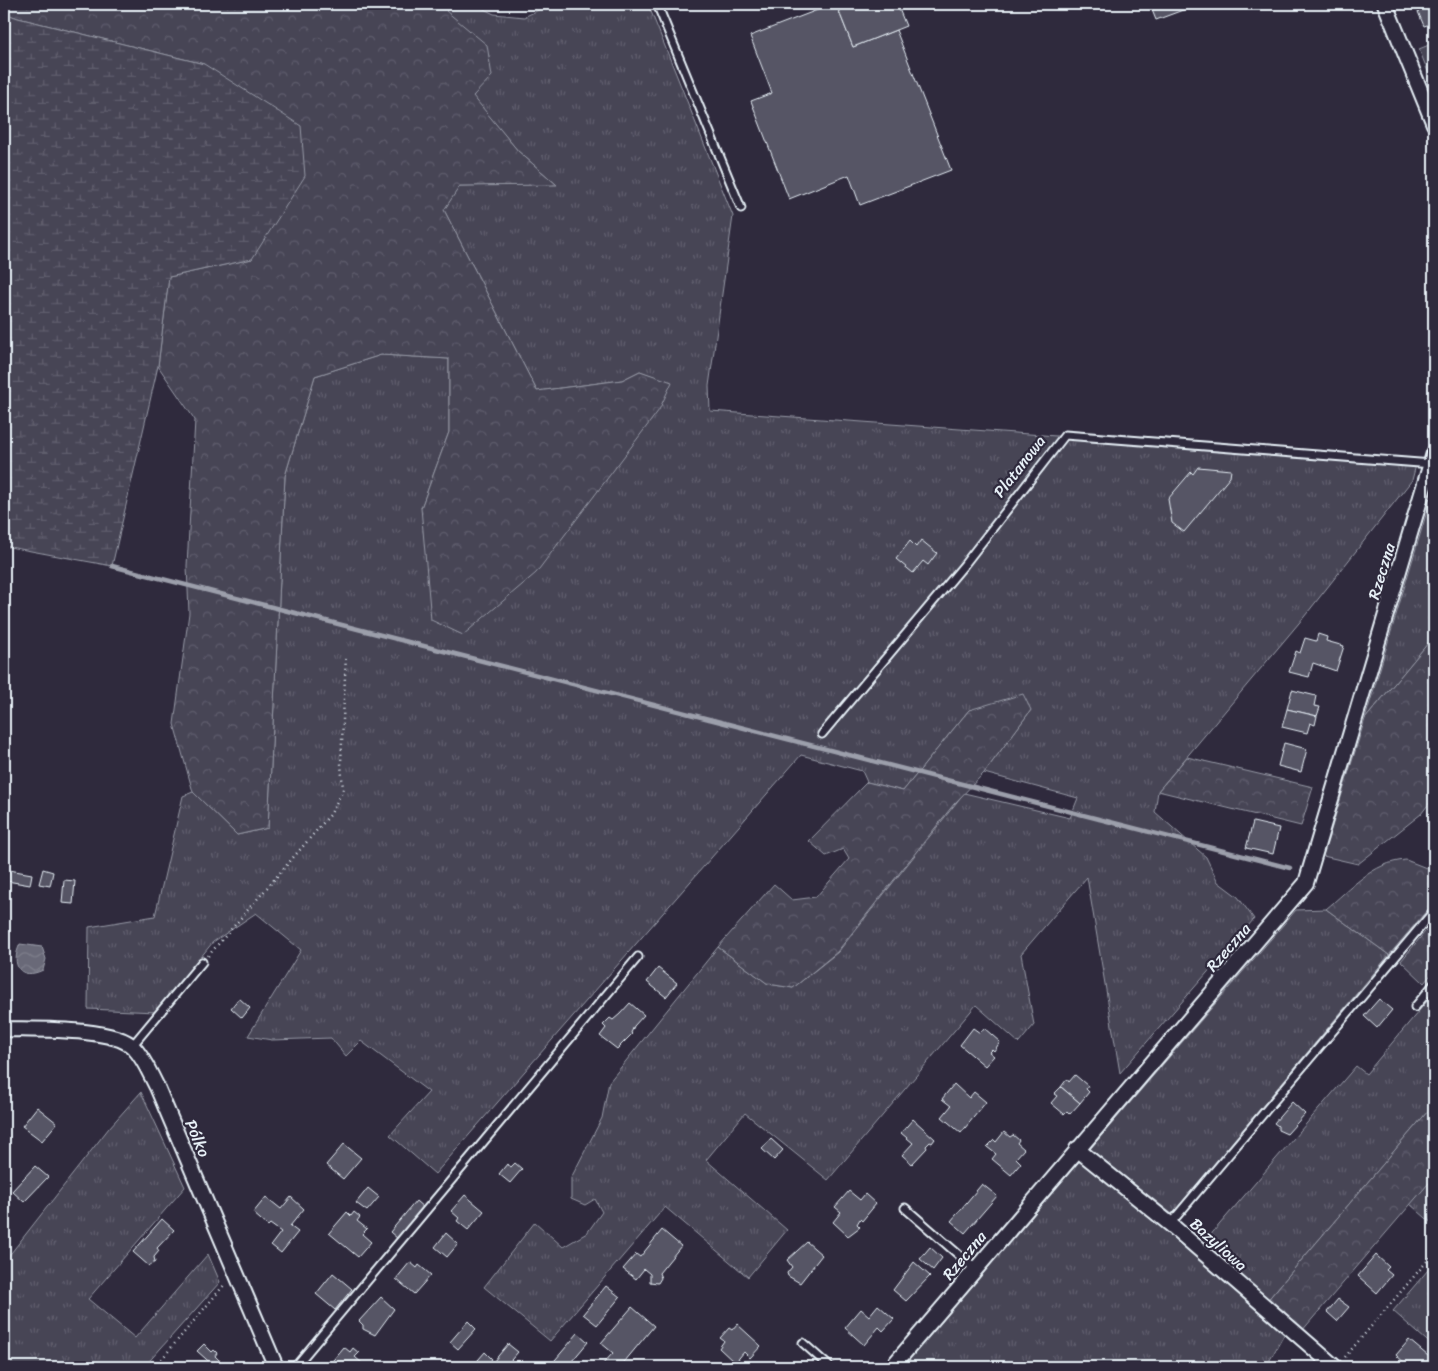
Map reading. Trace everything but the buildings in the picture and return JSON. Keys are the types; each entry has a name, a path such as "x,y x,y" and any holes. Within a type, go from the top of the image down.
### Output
{"street":[{"path":"1385,4 1434,124"},
{"name":"Rzeczna","path":"892,1367 1306,883 1433,460"},
{"path":"4,1029 102,1034 120,1039 132,1046"},
{"name":"Pólko","path":"132,1046 144,1062 157,1087 276,1367"},
{"name":"Bazyliowa","path":"1077,1149 1339,1364"}],"lane":[{"path":"657,4 741,208"},
{"name":"Platanowa","path":"822,734 964,566 1065,435 1433,460"},
{"path":"1170,1224 1434,911"},
{"path":"295,1367 638,956"},
{"path":"132,1046 202,962"},
{"path":"1415,1007 1434,984"},
{"path":"905,1208 975,1269"},
{"path":"803,1343 830,1367"}],"path":[{"path":"202,962 330,815 343,790 341,763 346,654"},
{"path":"1339,1364 1434,1253"},
{"path":"155,1367 235,1272"}],"green space":[{"path":"4,4 453,4 446,11 487,45 492,76 473,96 518,151 557,185 460,186 444,210 537,391 622,380 640,371 672,382 659,410 536,573 463,635 431,620 421,508 449,432 449,359 381,355 315,376 285,476 268,828 237,835 193,792 174,724 189,613 187,566 195,420 158,366 169,277 252,259 204,64 18,18 4,13"},
{"path":"453,4 474,4 494,14 524,17 551,4 648,4 733,216 709,386 710,411 1264,451 1416,465 1412,480 1304,617 1158,791 1155,812 1206,857 1218,882 1238,897 1254,919 1120,1073 1087,877 1021,954 1034,1025 1019,1043 976,1005 828,1180 745,1113 706,1160 787,1230 748,1277 665,1207 550,1341 484,1287 535,1222 563,1247 587,1233 602,1212 595,1199 585,1205 571,1199 571,1178 602,1118 609,1082 718,947 768,984 793,988 838,952 964,793 1070,818 1078,798 984,773 1031,710 969,710 903,791 867,782 862,771 801,755 435,1174 390,1135 429,1092 361,1041 346,1056 331,1038 272,1040 248,1036 301,950 256,913 213,942 156,1012 88,1009 89,927 155,916 183,796 193,792 237,835 268,828 285,476 315,376 381,355 449,359 449,432 421,508 671,383 640,371 622,380 537,391 444,210 459,186 556,184 518,151 472,96 446,11"},
{"path":"4,13 204,64 301,126 305,176 252,259 169,277 158,366 112,566 4,546"},
{"path":"1434,43 1434,87 1419,49"},
{"path":"1434,488 1434,636 1365,719"},
{"path":"1434,636 1434,797 1421,814 1358,864 1323,856 1365,719"},
{"path":"1023,694 1031,710 984,773 954,804 837,952 793,988 768,984 718,947 774,884 792,900 816,897 849,859 843,849 826,856 809,841 867,782 903,791 969,710"},
{"path":"1187,757 1313,787 1301,826 1158,791"},
{"path":"1406,860 1434,871 1434,902 1389,955 1326,909 1353,885 1373,871 1394,862"},
{"path":"1326,909 1389,955 1172,1214 1090,1149 1296,910"},
{"path":"1434,921 1434,971 1424,983 1401,961"},
{"path":"1434,993 1434,1104 1266,1302 1201,1246 1356,1066 1366,1074"},
{"path":"141,1092 185,1187 88,1299 135,1338 208,1254 220,1282 144,1367 4,1367 4,1262 109,1128"},
{"path":"1434,1104 1434,1177 1301,1332 1266,1302"},
{"path":"1082,1158 1285,1333 1266,1367 903,1367"},
{"path":"1434,1177 1434,1225 1410,1204"},
{"path":"1434,1263 1434,1347 1393,1311"}],"water":[{"path":"20,944 42,947 46,959 43,970 28,974 19,969 16,958"}],"waterway":[{"path":"112,566 1290,868"}]}
